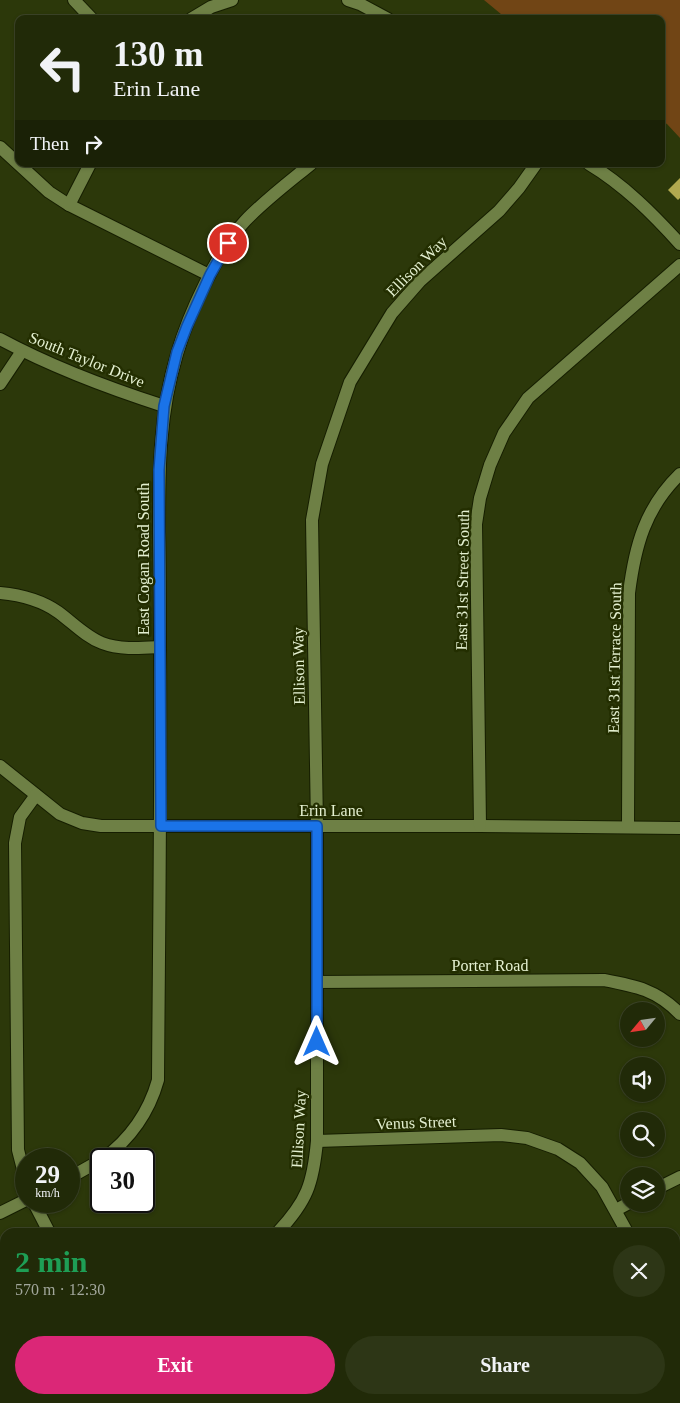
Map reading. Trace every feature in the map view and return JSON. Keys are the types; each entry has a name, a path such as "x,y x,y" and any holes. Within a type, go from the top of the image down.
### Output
{"street":[{"path":"74,0 88,15"},
{"path":"198,15 232,0"},
{"path":"348,0 381,15"},
{"path":"0,147 15,161"},
{"path":"22,167 49,192 69,205 210,275"},
{"path":"69,205 88,167"},
{"name":"East Cogan Road South","path":"118,1148 139,1123 154,1093 158,1080 161,826 159,470 164,406 177,352 210,275 228,243 243,223 262,204 307,167"},
{"name":"Ellison Way","path":"282,1228 293,1216 306,1195 314,1172 317,1141 317,826 312,520 322,464 350,382 392,313 420,281 499,211 534,167"},
{"path":"593,167 617,183 640,203 680,244"},
{"name":"East 31st Street South","path":"480,826 476,524 480,498 490,465 504,434 528,398 680,265"},
{"name":"South Taylor Drive","path":"0,339 22,351 110,389 164,406"},
{"path":"0,384 22,351"},
{"name":"East 31st Terrace South","path":"628,826 629,593 641,532 652,508 680,474"},
{"path":"0,593 25,596 43,604 57,611 93,639 105,644 136,648 160,647"},
{"name":"Erin Lane","path":"0,766 60,814 82,823 101,826 628,826 680,828"},
{"path":"18,1148 15,843 20,818 36,795"},
{"name":"Porter Road","path":"317,982 604,980 638,986 669,1003 680,1014"},
{"name":"Venus Street","path":"317,1141 501,1135 527,1138 558,1149 580,1163 602,1187 616,1210"},
{"path":"665,1184 680,1177"},
{"path":"0,1213 15,1206"},
{"path":"620,1208 616,1210 625,1228"},
{"path":"39,1213 47,1228"}],"shaded area":[{"path":"484,0 680,0 680,138 665,123 665,15 502,15"}],"building":[{"path":"680,178 680,198 678,200 668,190"}],"route":[{"path":"228,243 210,275 187,326 177,352 164,406 159,470 161,826 317,826 317,1042"}]}
